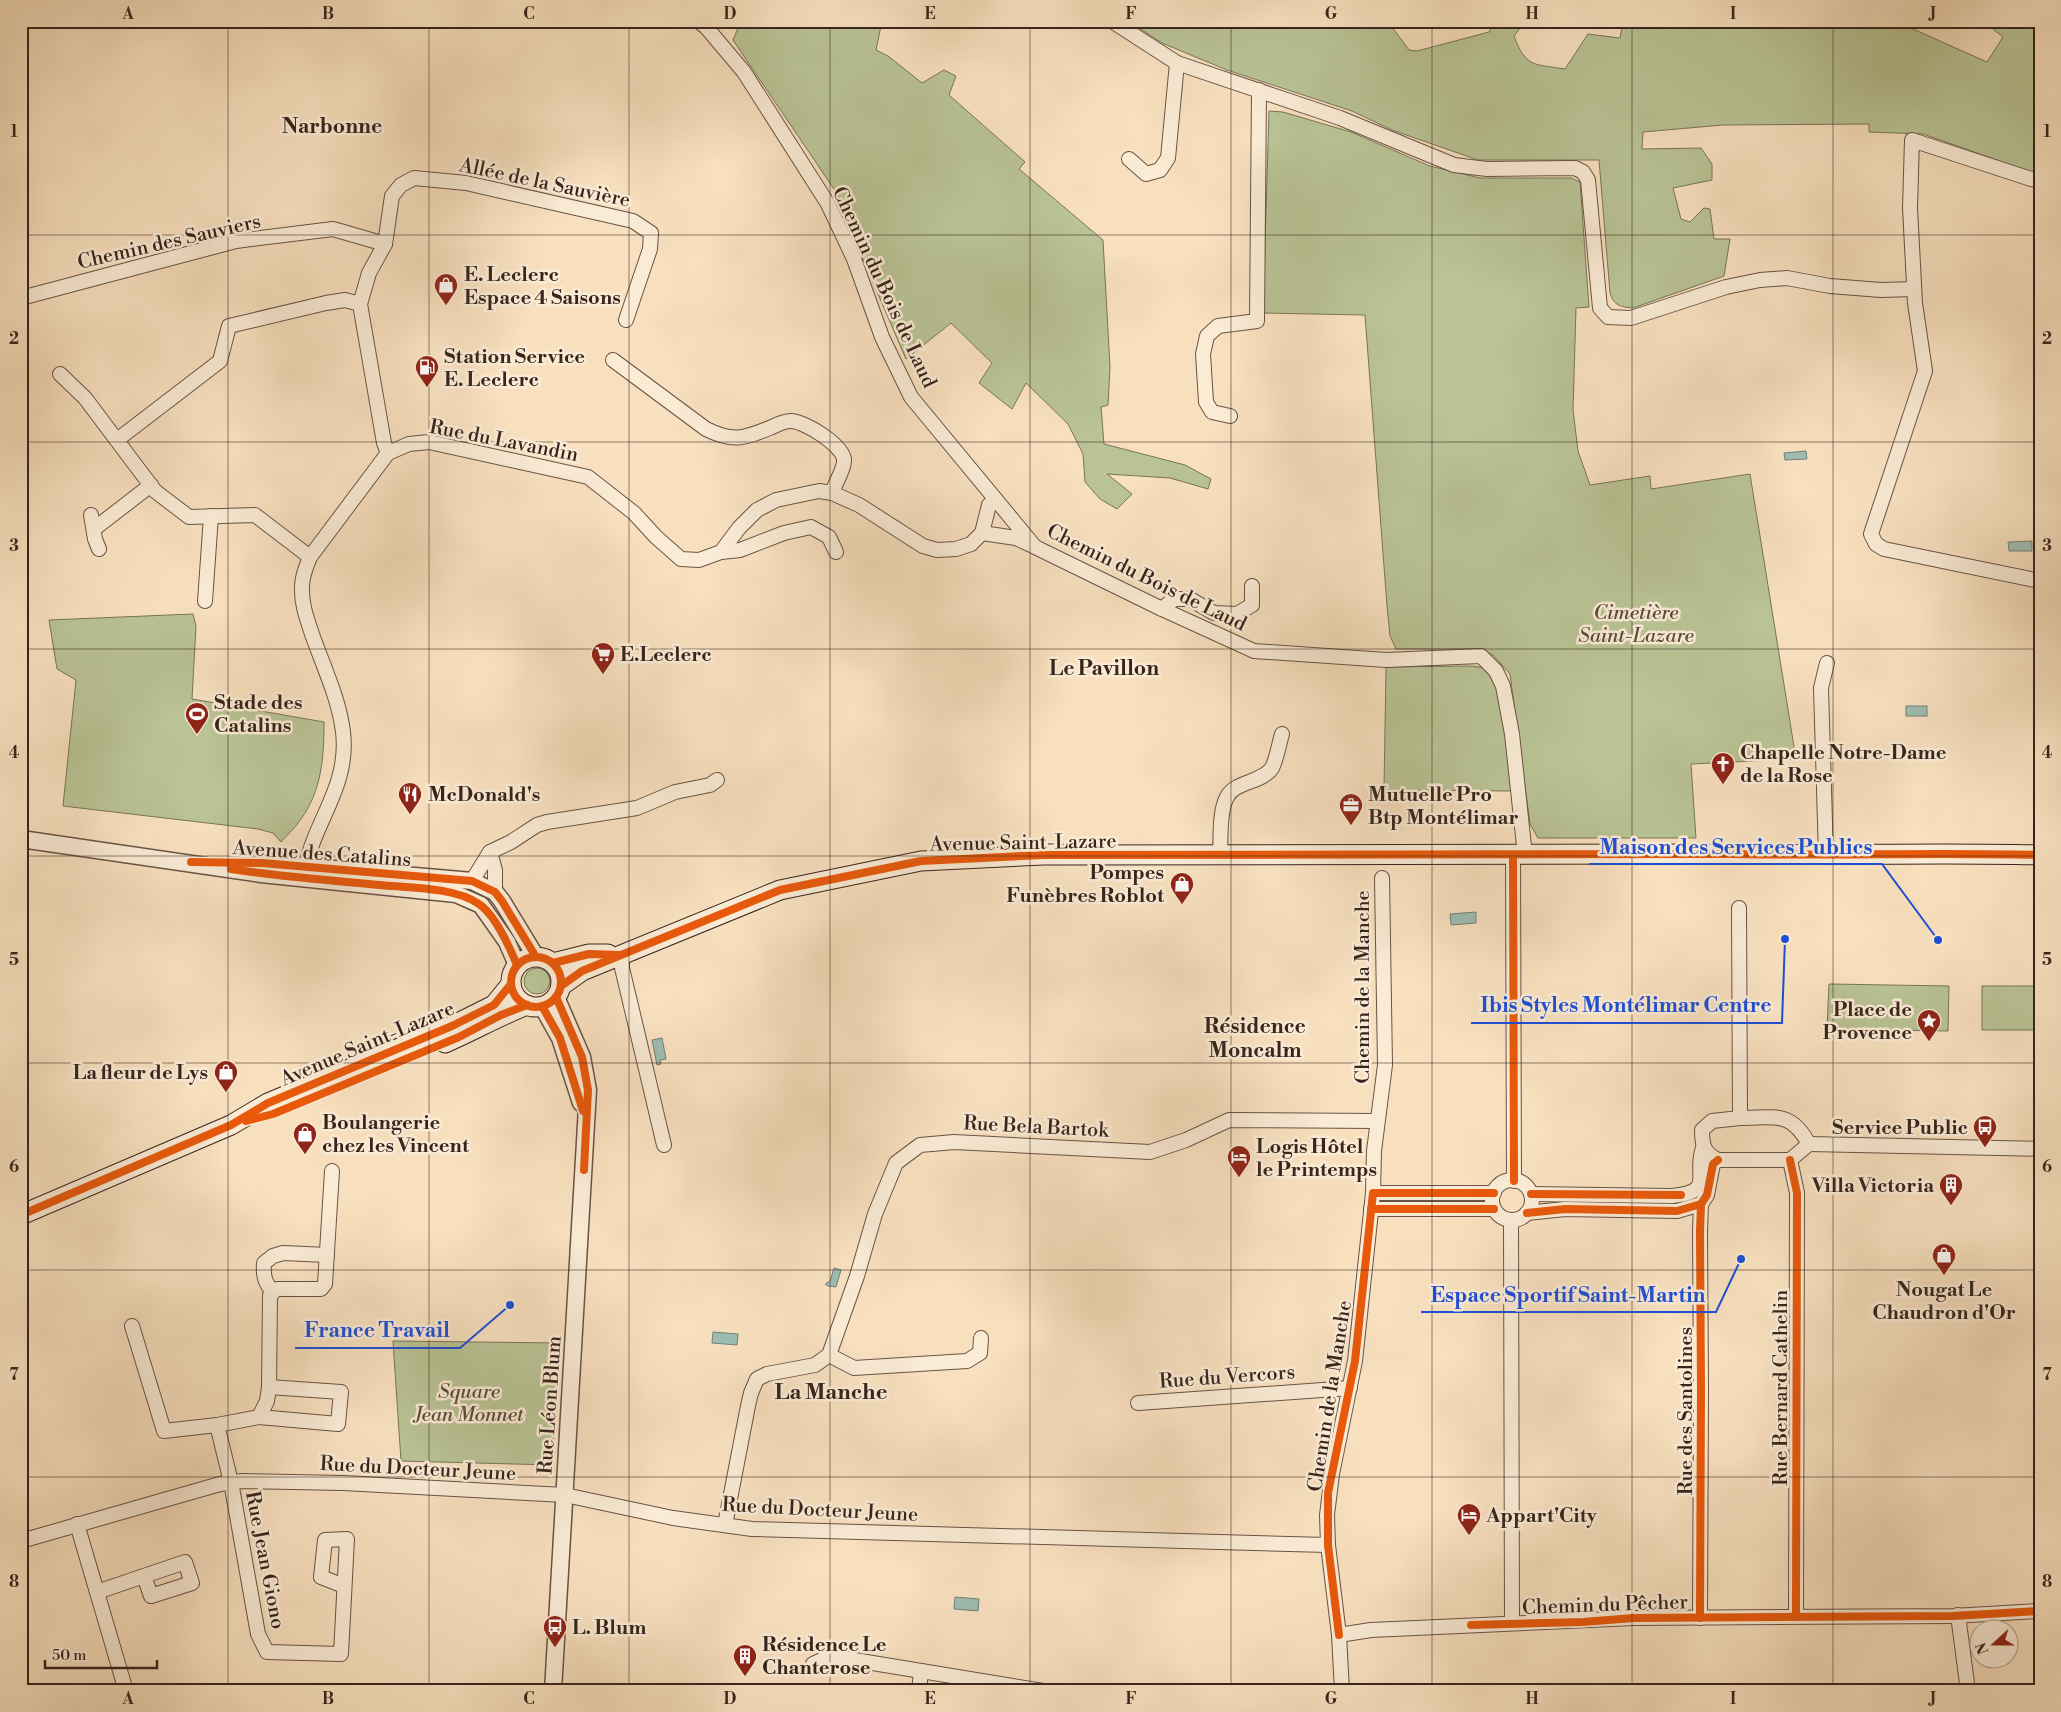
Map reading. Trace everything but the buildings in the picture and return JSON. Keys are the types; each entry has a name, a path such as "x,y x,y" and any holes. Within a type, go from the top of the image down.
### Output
{"main road":[{"name":"Avenue Saint-Lazare","path":"230,1125 273,1114 459,1037 501,1015 547,998 582,971 780,890 921,860 1043,855 1734,854 1826,856 1966,853 2040,855"},
{"name":"Avenue Saint-Lazare","path":"544,960 602,953 622,956"},
{"path":"525,959 544,960 558,969 547,998 519,1000 511,984 512,975 517,965 525,959"},
{"name":"Avenue Saint-Lazare","path":"21,1215 230,1125 268,1103 452,1026 494,1005 511,984"}],"street":[{"name":"Chemin du Bois de Laud","path":"698,21 706,27 744,72 828,204 854,259 882,337 911,397 1035,547 1162,609 1254,651 1386,660 1481,656 1496,671 1503,686 1512,734 1519,855"},
{"path":"1112,21 1178,63 1340,118 1454,165 1487,169 1575,168 1583,172 1588,180 1600,308 1608,317 1631,318 1726,287 1760,280 1787,278 1830,286 1881,290 1914,289"},
{"path":"1129,159 1146,174 1160,170 1168,158 1178,63"},
{"path":"1230,416 1212,412 1206,402 1203,354 1207,336 1218,326 1257,321 1258,90"},
{"path":"2040,180 2031,179 1912,140 1910,208 1914,289 1925,371 1870,534 1876,544 1884,548 2040,581"},
{"name":"Allée de la Sauvière","path":"385,244 392,196 401,185 414,178 466,183 633,221 651,233 650,248 626,320"},
{"name":"Chemin des Sauviers","path":"21,298 236,241 333,229 385,244"},
{"path":"304,872 308,853 334,795 344,753 343,730 334,694 305,614 302,587 304,572 310,557 388,453 382,434 360,304 370,273 385,244"},
{"path":"116,440 220,361 230,326 326,303 345,300 360,304"},
{"path":"613,360 706,429 719,436 731,438 746,436 782,422 793,421 816,431 831,441 844,454 844,462 832,493"},
{"path":"60,374 85,398 155,491 189,517 255,515 310,557"},
{"name":"Rue du Lavandin","path":"388,453 409,444 429,442 588,477 634,514 656,537 682,559 699,560 721,552 740,550 784,533 811,527 829,537 836,552"},
{"path":"94,529 151,485"},
{"path":"721,552 739,528 757,510 776,500 819,491 832,493 860,505 923,546 937,550 956,549 971,544 982,533 989,505 995,500"},
{"path":"91,514 95,539 99,549"},
{"path":"205,600 211,516"},
{"path":"982,533 1016,538 1035,547"},
{"path":"1162,609 1174,599 1190,599 1214,613 1237,614 1252,605 1252,586"},
{"path":"1826,856 1821,688 1827,662"},
{"path":"1220,855 1223,809 1227,796 1235,789 1266,774 1272,767 1282,734"},
{"path":"517,965 506,942 474,893 472,881 490,852 511,842 537,825 637,808 675,792 710,785 717,780"},
{"name":"Avenue des Catalins","path":"21,839 192,862 261,874 304,872 472,881 495,892"},
{"path":"490,852 495,870 495,892 544,960"},
{"path":"1514,1181 1519,855"},
{"name":"Avenue des Catalins","path":"304,872 456,894 482,905"},
{"name":"Chemin de la Manche","path":"1342,1691 1339,1635 1328,1545 1328,1493 1355,1361 1374,1193 1372,1174 1376,1121 1385,1065 1382,878"},
{"path":"1739,908 1740,1118"},
{"path":"622,956 622,968 664,1145"},
{"name":"Rue Léon Blum","path":"547,998 586,1122 553,1691"},
{"path":"1531,1194 1672,1196 1692,1192 1700,1182 1703,1148 1702,1130 1712,1121 1740,1118 1773,1118 1792,1122 1801,1130 1809,1144"},
{"name":"Rue Bela Bartok","path":"829,1356 857,1276 875,1214 896,1162 920,1145 954,1142 1150,1152 1186,1140 1230,1120 1376,1121"},
{"path":"1703,1148 1707,1154 1718,1160 1790,1160 1809,1144 2040,1149"},
{"name":"Rue des Santolines","path":"1700,1618 1702,1434 1701,1204 1707,1195 1713,1164 1718,1160"},
{"name":"Rue Bernard Cathelin","path":"1790,1160 1796,1179 1797,1193 1796,1616"},
{"path":"259,1416 267,1401 269,1387 270,1295 277,1289 321,1289 325,1284 332,1171"},
{"path":"1528,1213 1532,1200 1531,1194 1524,1185 1514,1181 1504,1182 1498,1186 1492,1203 1494,1210 1501,1217 1511,1220 1517,1220 1528,1213 1564,1209 1677,1211 1701,1204"},
{"path":"1374,1193 1494,1193"},
{"path":"1371,1209 1494,1210"},
{"path":"1511,1220 1512,1623"},
{"path":"273,1292 266,1285 263,1275 264,1263 274,1256 283,1253 327,1255"},
{"path":"132,1326 164,1431 217,1425 259,1416 338,1424 340,1392 269,1387"},
{"path":"725,1525 751,1392 757,1379 767,1374 815,1365 829,1356 854,1368 967,1361 980,1354 981,1338"},
{"name":"Rue du Vercors","path":"1138,1403 1350,1388"},
{"path":"217,1425 231,1482"},
{"name":"Rue du Docteur Jeune","path":"21,1541 231,1482 343,1483 565,1495 673,1518 752,1529 1328,1545"},
{"name":"Rue Jean Giono","path":"231,1482 258,1634 267,1652 340,1654 344,1586"},
{"path":"77,1524 126,1691"},
{"path":"96,1592 144,1576"},
{"name":"Chemin du Pêcher","path":"1339,1635 1371,1630 1512,1623 1582,1622 1634,1618 1958,1616 2040,1611"},
{"path":"1958,1616 1968,1691"},
{"path":"813,1664 830,1656 1043,1691"},
{"path":"919,1691 921,1671"}],"green space":[{"path":"741,21 769,21 770,25 781,21 882,21 876,50 888,56 922,83 944,70 956,76 949,95 1025,162 1019,169 1103,240 1110,367 1108,405 1101,407 1104,444 1185,465 1211,479 1208,489 1170,478 1107,474 1132,494 1117,509 1100,499 1085,482 1083,454 1068,424 1026,383 1012,409 979,383 992,363 951,323 906,359 859,250 838,195 733,40"},
{"path":"1128,21 1395,21 1392,27 1409,50 1417,51 1489,32 1495,21 1525,21 1514,36 1527,59 1538,65 1565,69 1588,34 1620,38 1623,21 1877,21 1913,29 1987,62 2003,37 1983,21 2040,21 2040,172 2031,172 1923,134 1869,132 1869,124 1723,125 1643,132 1642,149 1701,148 1712,164 1712,180 1673,188 1681,219 1690,222 1704,208 1710,209 1714,239 1730,239 1724,276 1633,308 1625,307 1618,305 1610,293 1599,160 1478,160 1392,130 1352,111 1227,70 1162,43"},
{"name":"Cimetière Saint-Lazare","path":"1269,111 1283,112 1351,132 1430,166 1480,178 1571,178 1580,182 1589,307 1576,308 1573,410 1578,451 1590,485 1650,476 1651,489 1750,474 1796,759 1691,764 1696,838 1538,838 1530,824 1510,674 1493,655 1479,649 1396,649 1390,636 1387,606 1365,315 1263,313"},
{"name":"Stade des Catalins","path":"193,614 196,626 192,699 324,722 322,760 318,785 308,808 299,822 281,842 273,833 258,829 63,806 76,680 57,669 49,620"},
{"path":"1472,666 1485,668 1499,696 1506,727 1512,791 1384,790 1386,667"},
{"path":"537,968 546,972 550,981 546,990 537,994 528,990 524,981 528,972"},
{"path":"1829,984 1949,986 1948,1031 1827,1029"},
{"path":"1982,986 2040,986 2040,1030 1982,1030"},
{"name":"Square Jean Monnet","path":"393,1341 559,1343 552,1465 401,1461"}],"water":[{"path":"1806,451 1807,459 1785,460 1784,453"},
{"path":"2032,541 2032,551 2009,551 2008,542"},
{"path":"1906,706 1927,706 1927,716 1906,716"},
{"path":"1476,912 1476,923 1451,925 1450,914"},
{"path":"662,1038 666,1059 660,1060 661,1064 657,1065 652,1040"},
{"path":"834,1268 841,1270 836,1287 825,1284 830,1281"},
{"path":"713,1332 738,1334 737,1345 712,1343"},
{"path":"955,1597 979,1599 978,1611 954,1609"}],"cycle path":[{"path":"561,986 582,971 780,890 921,861 1043,855 2040,855"},
{"path":"1513,855 1514,1181"},
{"path":"191,862 262,863 472,881 495,892 536,957"},
{"path":"231,869 431,889 469,898 479,904 491,916 506,941 517,965"},
{"path":"553,963 589,954 619,955"},
{"path":"536,957 550,961 557,968 561,982 557,996 550,1003 536,1007 522,1003 515,996 511,982 515,968 522,961 536,957"},
{"path":"21,1215 231,1125 268,1103 452,1026 494,1005 511,984"},
{"path":"556,997 582,1057 588,1090 584,1170"},
{"path":"246,1121 273,1114 459,1037 501,1015 527,1005"},
{"path":"542,1006 560,1038 583,1111"},
{"path":"1527,1213 1565,1209 1677,1211 1701,1204 1707,1195 1713,1164 1718,1160"},
{"path":"1790,1160 1797,1193 1796,1616"},
{"path":"1339,1635 1328,1545 1328,1493 1355,1361 1373,1193 1494,1193"},
{"path":"1531,1194 1681,1195"},
{"path":"1700,1618 1701,1204"},
{"path":"1371,1209 1494,1209"},
{"path":"1471,1625 1583,1622 1634,1618 1953,1616 2040,1611"}],"place":[{"name":"E. Leclerc Espace 4 Saisons","path":"446,306"},
{"name":"Station Service E. Leclerc","path":"427,388"},
{"name":"E.Leclerc","path":"603,675"},
{"name":"Stade des Catalins","path":"197,735"},
{"name":"Chapelle Notre-Dame de la Rose","path":"1723,785"},
{"name":"McDonald's","path":"410,815"},
{"name":"Mutuelle Pro Btp Montélimar","path":"1351,826"},
{"name":"Pompes Funèbres Roblot","path":"1182,905"},
{"name":"Ibis Styles Montélimar Centre","path":"1785,939"},
{"name":"Maison des Services Publics","path":"1938,940"},
{"name":"Place de Provence","path":"1929,1042"},
{"name":"La fleur de Lys","path":"226,1093"},
{"name":"Service Public","path":"1985,1148"},
{"name":"Boulangerie chez les Vincent","path":"305,1155"},
{"name":"Logis Hôtel le Printemps","path":"1239,1178"},
{"name":"Villa Victoria","path":"1951,1206"},
{"name":"Espace Sportif Saint-Martin","path":"1741,1259"},
{"name":"Nougat Le Chaudron d'Or","path":"1944,1276"},
{"name":"France Travail","path":"510,1305"},
{"name":"Appart'City","path":"1469,1536"},
{"name":"L. Blum","path":"555,1648"},
{"name":"Résidence Le Chanterose","path":"745,1677"}],"district":[{"name":"Narbonne","path":"332,126"},
{"name":"Le Pavillon","path":"1104,668"},
{"name":"Résidence Moncalm","path":"1255,1038"},
{"name":"La Manche","path":"831,1391"}]}
